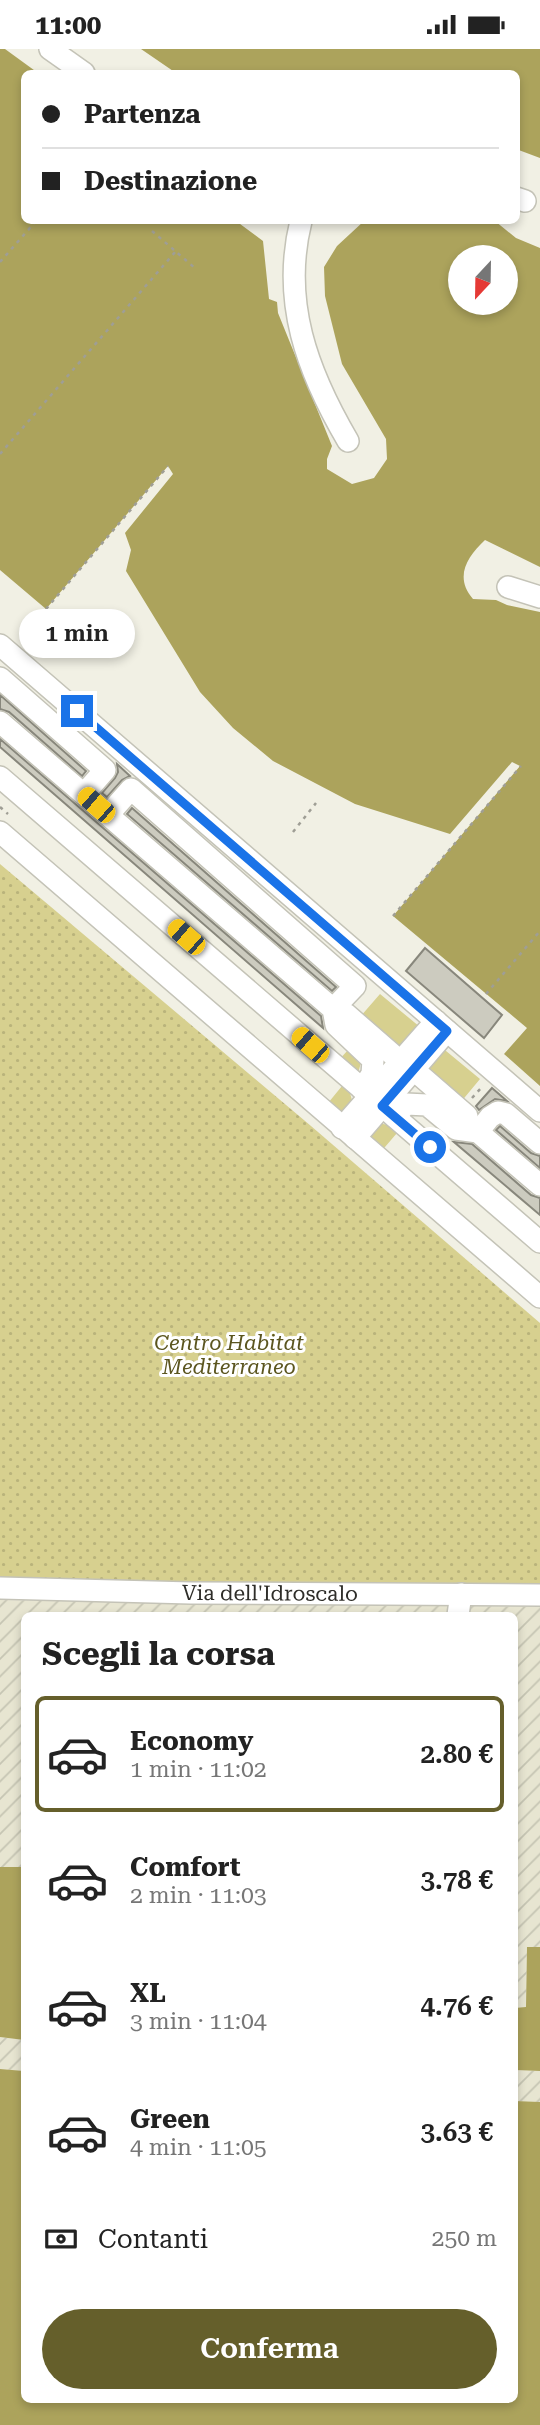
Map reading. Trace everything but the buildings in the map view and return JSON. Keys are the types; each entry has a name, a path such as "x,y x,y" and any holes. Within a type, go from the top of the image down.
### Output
{"street":[{"path":"50,49 80,70"},
{"path":"300,224 295,296 300,333 329,408 348,440"},
{"path":"508,587 540,597"},
{"path":"0,645 540,1111"},
{"path":"0,678 105,770 84,794"},
{"path":"0,722 340,1012 407,1065 540,1185"},
{"path":"0,777 540,1242"},
{"path":"108,815 131,789 355,986 340,1012 337,1025 373,1060 372,1074 377,1102"},
{"path":"0,832 540,1297"},
{"path":"349,1133 441,1026"},
{"path":"377,1102 428,1105 456,1129 469,1119 490,1118 499,1112 506,1114 540,1143"},
{"name":"Via dell'Idroscalo","path":"0,1588 459,1605 540,1595"}],"path":[{"path":"0,262 33,224"},
{"path":"152,231 196,269"},
{"path":"0,454 176,251"},
{"path":"46,609 168,466"},
{"path":"393,916 520,767"},
{"path":"293,832 316,803"},
{"path":"486,994 540,931"},
{"path":"469,1119 495,1072"}],"shaded area":[{"path":"0,49 5,49 34,70 21,70 21,224 240,224 263,241 269,299 277,302 278,313 332,446 327,459 327,469 352,484 374,478 387,459 386,439 342,364 325,296 324,267 337,246 361,224 499,224 516,238 540,248 540,567 485,540 468,560 464,583 473,599 496,600 540,612 540,1086 504,1054 527,1028 393,916 520,766 512,762 450,834 355,804 273,761 233,728 200,692 126,571 131,550 125,533 173,474 168,466 46,609 0,570"},
{"path":"141,49 540,49 540,158 520,150 520,70 172,70"},
{"path":"0,1600 540,1607 540,1947 527,1947 526,2008 518,2008 518,1612 21,1612 21,1867 0,1867"},
{"path":"0,1867 21,1867 21,2040 0,2037"},
{"path":"527,1947 540,1947 540,2071 518,2070 518,2008 526,2007"},
{"path":"0,2037 21,2040 21,2071 0,2069"},
{"path":"0,2069 21,2071 21,2403 518,2403 518,2101 540,2102 540,2425 0,2425"},
{"path":"518,2070 540,2071 540,2102 518,2101"}],"green space":[{"name":"Centro Habitat Mediterraneo","path":"0,864 540,1323 540,1584 82,1582 0,1579"},
{"path":"380,994 420,1027 400,1051 360,1017"},
{"path":"440,1046 480,1079 460,1103 420,1068"},
{"path":"348,1050 361,1062 358,1074 338,1061"},
{"path":"342,1086 350,1093 353,1104 343,1116 324,1108"},
{"path":"377,1123 389,1125 397,1133 379,1154 370,1145 370,1128"}],"route":[{"path":"77,711 447,1031 382,1106 430,1147"}]}
